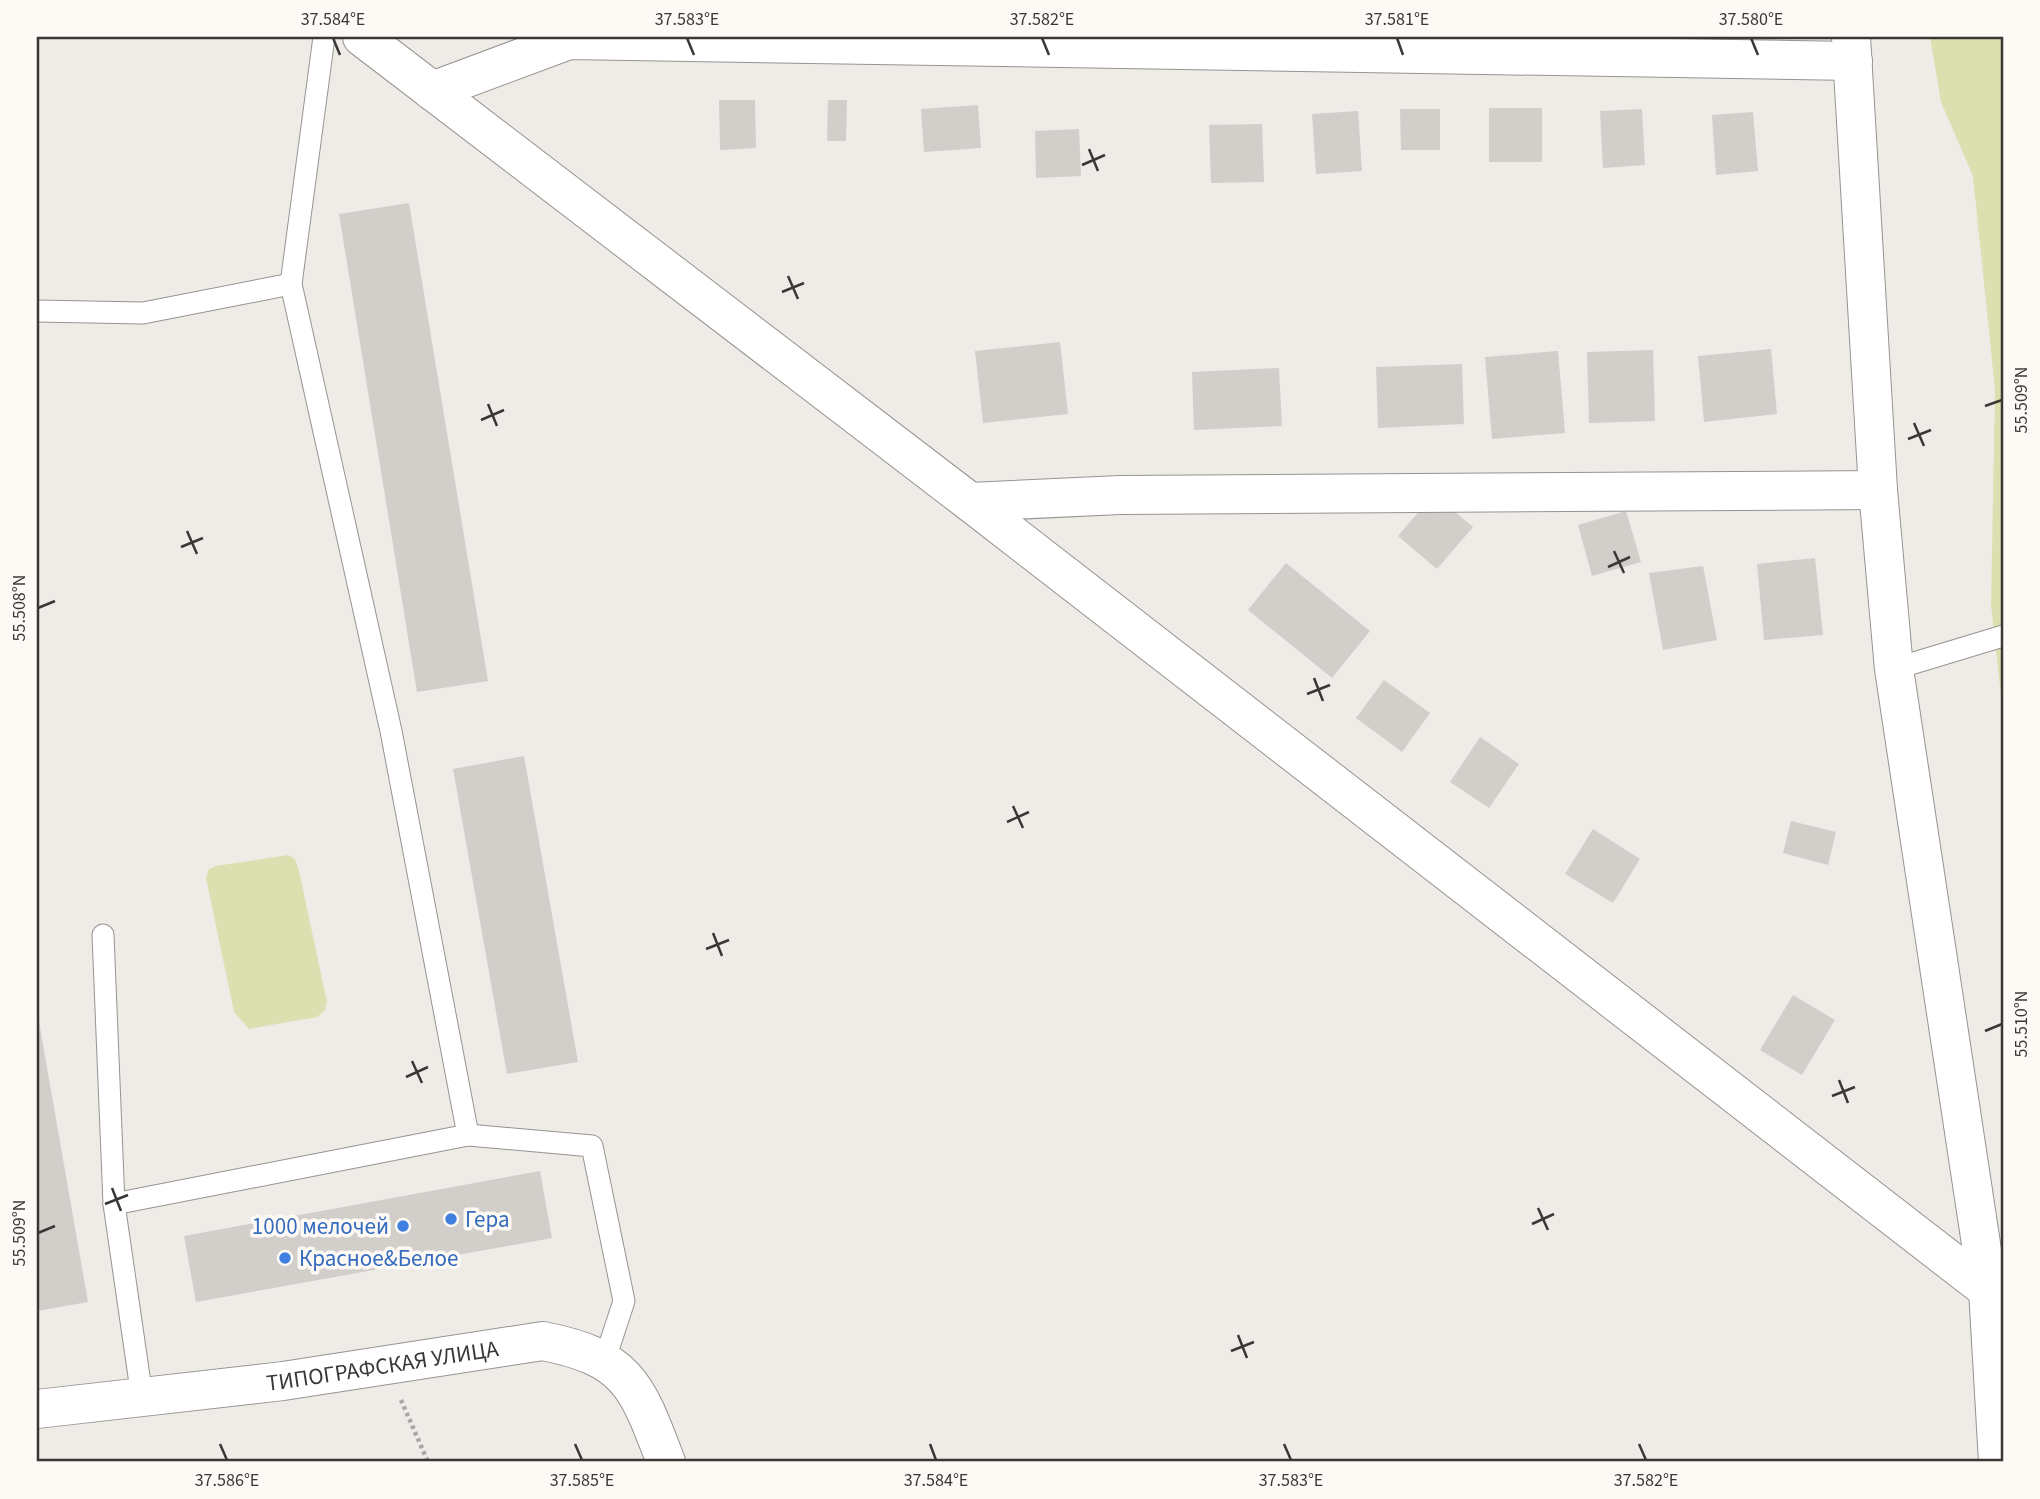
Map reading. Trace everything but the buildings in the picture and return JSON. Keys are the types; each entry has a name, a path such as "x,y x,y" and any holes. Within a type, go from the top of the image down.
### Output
{"street":[{"path":"362,37 970,502 1988,1290"},
{"path":"432,91 569,40 1852,49 1878,490 1894,669 1988,1290 1998,1462"},
{"path":"970,502 1120,495 1878,490"},
{"name":"ТИПОГРАФСКАЯ УЛИЦА","path":"37,1409 283,1381 543,1340 578,1348 623,1374 643,1401 666,1462"}],"lane":[{"path":"324,37 291,284 391,731 468,1135"},
{"path":"37,311 143,313 291,284"},
{"path":"1894,669 2003,636"},
{"path":"103,935 114,1204 142,1397"},
{"path":"114,1204 468,1135 592,1146 624,1301 604,1362"}],"path":[{"path":"396,1390 428,1462"}],"green space":[{"path":"1930,37 2003,37 2003,714 1991,605 1995,390 1973,176 1941,102"},
{"path":"288,855 295,859 299,871 327,1002 325,1010 317,1017 249,1029 234,1012 206,878 209,869 216,866"}],"place":[{"name":"Гера","path":"451,1219"},
{"name":"1000 мелочей","path":"403,1226"},
{"name":"Красное&Белое","path":"285,1258"}]}
